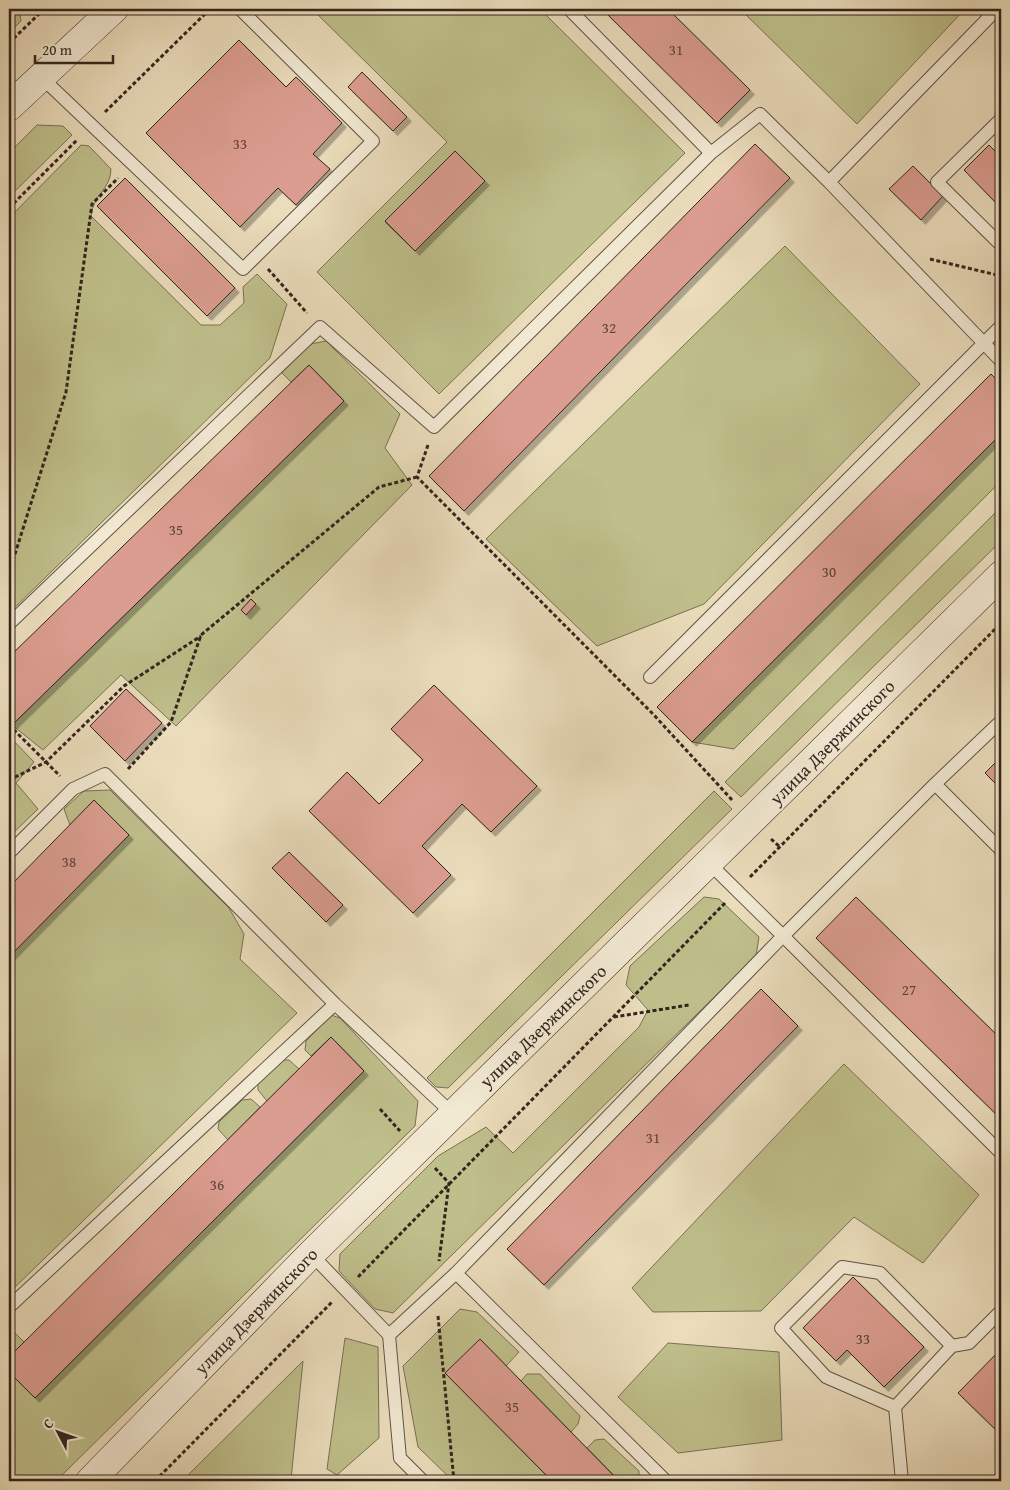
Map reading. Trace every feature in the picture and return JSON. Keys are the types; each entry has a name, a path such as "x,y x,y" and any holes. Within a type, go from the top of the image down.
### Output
{"street":[{"path":"9,107 40,76 114,9"},
{"name":"улица Дзержинского","path":"90,1481 311,1254 710,864 1001,575"}],"lane":[{"path":"40,76 242,269 373,141 240,9"},
{"path":"568,9 711,153"},
{"path":"829,182 997,9"},
{"path":"9,624 320,327 434,427 711,153 760,114 829,182 1001,361"},
{"path":"1001,119 937,182 1001,245"},
{"path":"650,677 1001,326"},
{"path":"389,1335 456,1273 783,936 1001,721"},
{"path":"9,853 73,789 104,774 335,1004 453,1114"},
{"path":"935,784 1001,850"},
{"path":"710,864 1001,1154"},
{"path":"9,1307 335,1004"},
{"path":"311,1254 389,1335 400,1458 423,1481"},
{"path":"895,1407 826,1377 781,1328 842,1266 880,1273 952,1346"},
{"path":"456,1273 666,1481"},
{"path":"902,1481 895,1407 952,1346 969,1343 1001,1311"}],"path":[{"path":"31,9 38,15"},
{"path":"9,44 44,9"},
{"path":"9,208 210,9"},
{"path":"9,573 66,392 92,204 132,163"},
{"path":"256,256 320,327"},
{"path":"929,259 1001,276"},
{"path":"417,476 434,427"},
{"path":"9,780 46,762 124,686 201,635 378,487 417,476"},
{"path":"417,476 653,714 714,782"},
{"path":"155,1481 1001,622"},
{"path":"114,784 171,722 201,635"},
{"path":"9,725 73,789"},
{"path":"613,1017 721,1000"},
{"path":"380,1109 449,1183 436,1292 454,1481"}],"green space":[{"path":"9,9 19,9 21,21 9,33"},
{"path":"312,9 540,9 685,153 439,394 317,272 447,142","holes":["455,151 485,181 415,251 385,222"]},
{"path":"740,9 965,9 857,124"},
{"path":"37,125 63,126 72,135 9,197 9,153"},
{"path":"81,145 89,146 111,169 108,182 92,209 91,216 201,325 220,325 244,303 243,287 257,274 287,304 270,358 9,613 9,218"},
{"path":"785,246 920,384 704,604 597,646 486,539"},
{"path":"326,341 400,414 385,448 412,485 176,726 121,675 43,750 12,725 344,401 309,365 291,382 282,373 284,366 310,344"},
{"path":"1001,434 1001,481 734,749 692,742"},
{"path":"1001,507 1001,541 741,797 725,782"},
{"path":"9,736 34,762 16,783 38,809 9,837"},
{"path":"110,790 229,908 244,934 240,959 297,1013 9,1293 9,957 129,835 94,800 70,825 64,809 84,791"},
{"path":"714,791 732,809 448,1088 436,1087 427,1078"},
{"path":"704,897 719,899 759,937 756,956 393,1313 375,1309 339,1271 340,1254 438,1156 486,1127 513,1153 639,1027 648,1010 626,985 630,966"},
{"path":"331,1015 340,1018 418,1101 415,1126 56,1481 9,1481 9,1372 35,1398 364,1071 331,1037 311,1056 305,1050 306,1041"},
{"path":"282,1060 289,1060 299,1069 267,1101 258,1090 258,1082"},
{"path":"844,1064 979,1195 923,1263 854,1217 761,1311 653,1312 632,1288"},
{"path":"251,1099 260,1107 228,1140 218,1129 219,1122 242,1100"},
{"path":"460,1309 477,1312 519,1352 506,1366 446,1373 552,1481 453,1481 418,1447 403,1366"},
{"path":"13,1331 24,1342 9,1357 9,1335"},
{"path":"345,1338 378,1347 379,1438 337,1475 327,1469"},
{"path":"668,1343 779,1352 782,1440 678,1453 618,1397"},
{"path":"303,1361 291,1479 288,1481 182,1481"},
{"path":"527,1374 540,1374 580,1416 578,1424 571,1432 521,1381"},
{"path":"604,1439 639,1471 639,1481 619,1481 587,1448 595,1440"}],"building":[{"path":"602,9 668,9 750,90 717,123"},
{"path":"239,40 286,87 296,77 342,123 313,154 330,169 296,205 278,188 240,227 146,133"},
{"path":"362,72 407,117 393,131 348,87"},
{"path":"755,144 790,178 464,511 429,476"},
{"path":"989,145 1001,157 1001,202 998,205 964,170"},
{"path":"455,151 485,181 415,251 385,221"},
{"path":"913,166 943,196 921,220 889,189"},
{"path":"125,178 235,288 207,316 97,206"},
{"path":"309,365 344,401 12,725 9,722 9,657"},
{"path":"991,374 1001,384 1001,434 692,742 657,707"},
{"path":"251,599 256,604 246,615 241,610"},
{"path":"434,685 537,786 491,832 462,804 422,846 451,875 413,913 309,811 347,772 379,804 423,760 391,729"},
{"path":"126,689 162,723 125,761 90,726"},
{"path":"1001,757 1001,789 985,773"},
{"path":"94,800 129,835 9,957 9,887"},
{"path":"289,852 343,905 326,922 272,868"},
{"path":"856,897 1001,1039 1001,1119 816,938"},
{"path":"761,989 798,1026 544,1285 507,1249"},
{"path":"331,1037 364,1071 35,1398 9,1372 9,1357"},
{"path":"853,1277 924,1347 884,1387 847,1350 836,1361 803,1328"},
{"path":"480,1339 619,1481 552,1481 445,1373"},
{"path":"1001,1349 1001,1429 998,1432 958,1393"}]}
